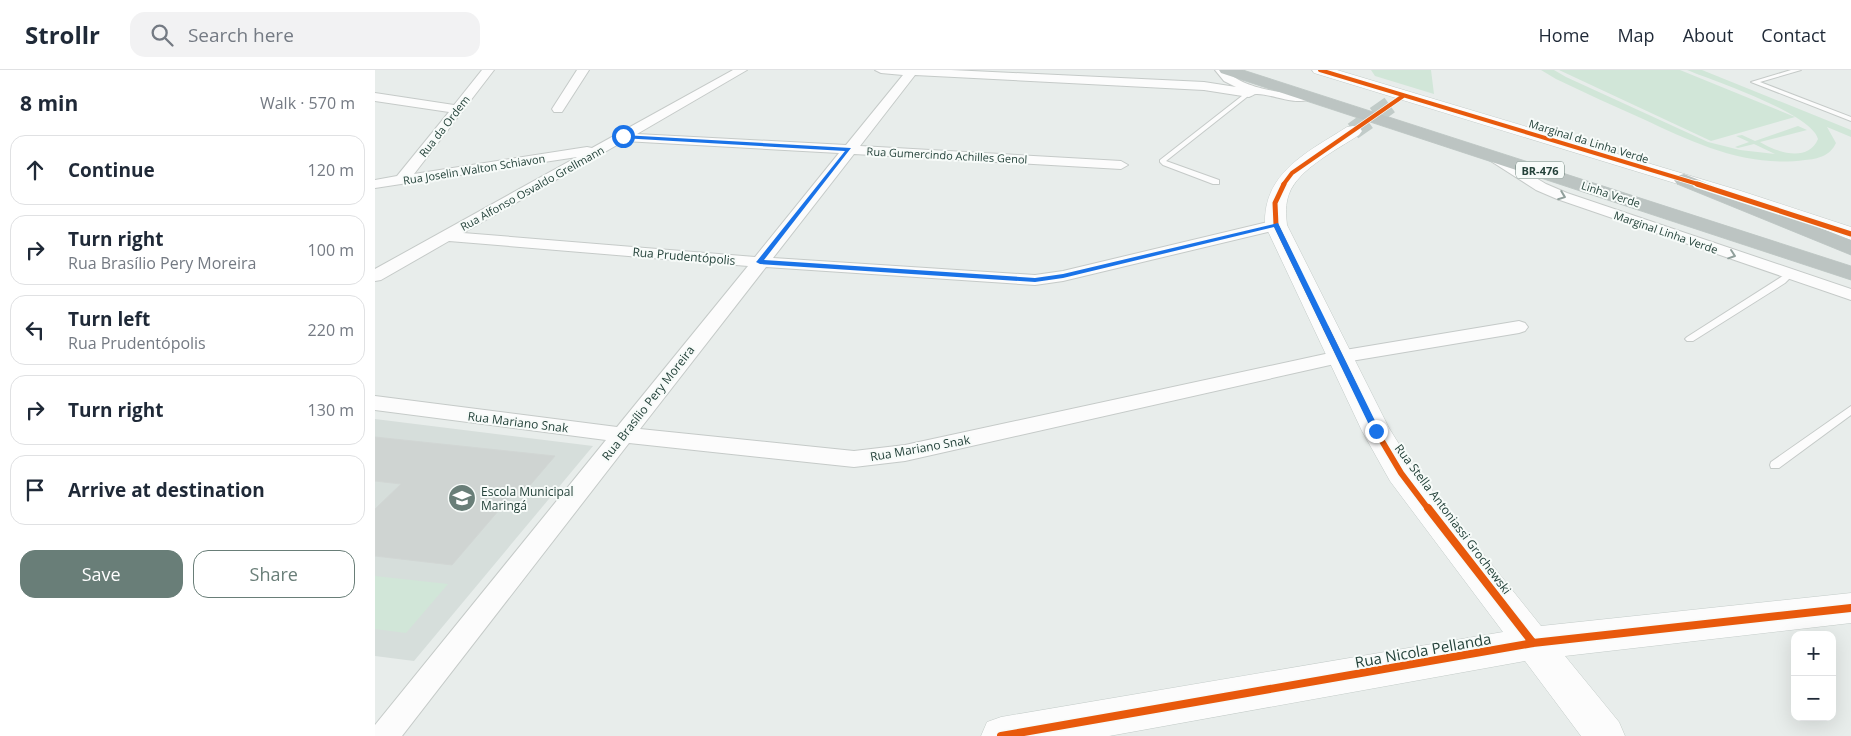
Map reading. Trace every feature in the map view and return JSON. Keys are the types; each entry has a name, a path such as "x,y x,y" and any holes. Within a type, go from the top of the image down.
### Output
{"highway":[{"name":"Linha Verde","path":"1227,70 1851,273"},
{"name":"Linha Verde","path":"1252,84 1851,259"},
{"path":"1684,180 1851,248"}],"main road":[{"name":"Marginal da Linha Verde","path":"1320,70 1399,99 1684,180 1851,234"},
{"name":"Rua Stella Antoniassi Grochewski","path":"1353,131 1292,174 1281,187 1273,210 1276,224 1376,431 1401,473 1605,736"},
{"name":"Rua Nicola Pellanda","path":"1001,736 1533,643 1851,608"}],"street":[{"name":"Rua da Ordem","path":"401,181 488,70"},
{"path":"558,109 583,70"},
{"name":"Rua Alfonso Osvaldo Grellmann","path":"375,276 741,70"},
{"path":"881,70 1204,86 1252,84"},
{"path":"1221,70 1231,81 1252,84 1290,98 1308,96"},
{"name":"Rua Brasílio Pery Moreira","path":"384,736 912,71"},
{"path":"1168,73 1204,86"},
{"path":"375,97 457,109"},
{"name":"Rua Gumercindo Achilles Genol","path":"623,136 1121,165"},
{"name":"Rua Joselin Walton Schiavon","path":"375,184 602,148"},
{"name":"Marginal Linha Verde","path":"1489,154 1541,187 1562,196 1851,295"},
{"name":"Rua Prudentópolis","path":"446,236 760,262 1035,280 1063,276 1276,224"},
{"name":"Rua Mariano Snak","path":"375,403 623,435 854,459 905,453 1339,357 1519,327"}],"lane":[{"path":"1798,70 1754,82 1851,119"},
{"path":"1216,182 1165,164 1162,161 1252,84"},
{"path":"1690,340 1783,281 1789,274"},
{"path":"1775,464 1851,410"}],"shaded area":[{"name":"Escola Municipal Maringá","path":"375,419 593,446 414,661 375,656"}],"green space":[{"path":"1371,70 1431,70 1434,94 1375,76"},
{"path":"1541,70 1554,70 1708,142 1740,150 1775,154 1754,144 1735,147 1749,142 1736,136 1742,135 1755,141 1798,126 1807,130 1760,142 1783,152 1799,153 1807,151 1818,139 1811,129 1781,109 1687,70 1702,70 1851,130 1851,137 1827,127 1836,143 1827,154 1814,159 1783,162 1742,157 1721,152 1682,137 1556,79"},
{"path":"1559,70 1680,70 1795,117 1711,141"},
{"path":"375,576 448,584 406,633 375,629"}],"building":[{"path":"375,437 555,456 520,497 511,496 452,565 375,556 375,509 401,484 375,481"}],"tunnel":[{"path":"1353,131 1394,102"}],"cycle path":[{"path":"1320,70 1734,195 1851,234"},
{"path":"1403,96 1292,173 1283,185 1275,203 1276,225 1376,431 1401,473 1533,643"},
{"path":"1001,736 1533,643 1851,608"}],"place":[{"name":"Escola Municipal Maringá","path":"462,498"}],"route":[{"path":"623,136 849,150 760,262 1035,280 1063,276 1276,224 1376,431"}]}
